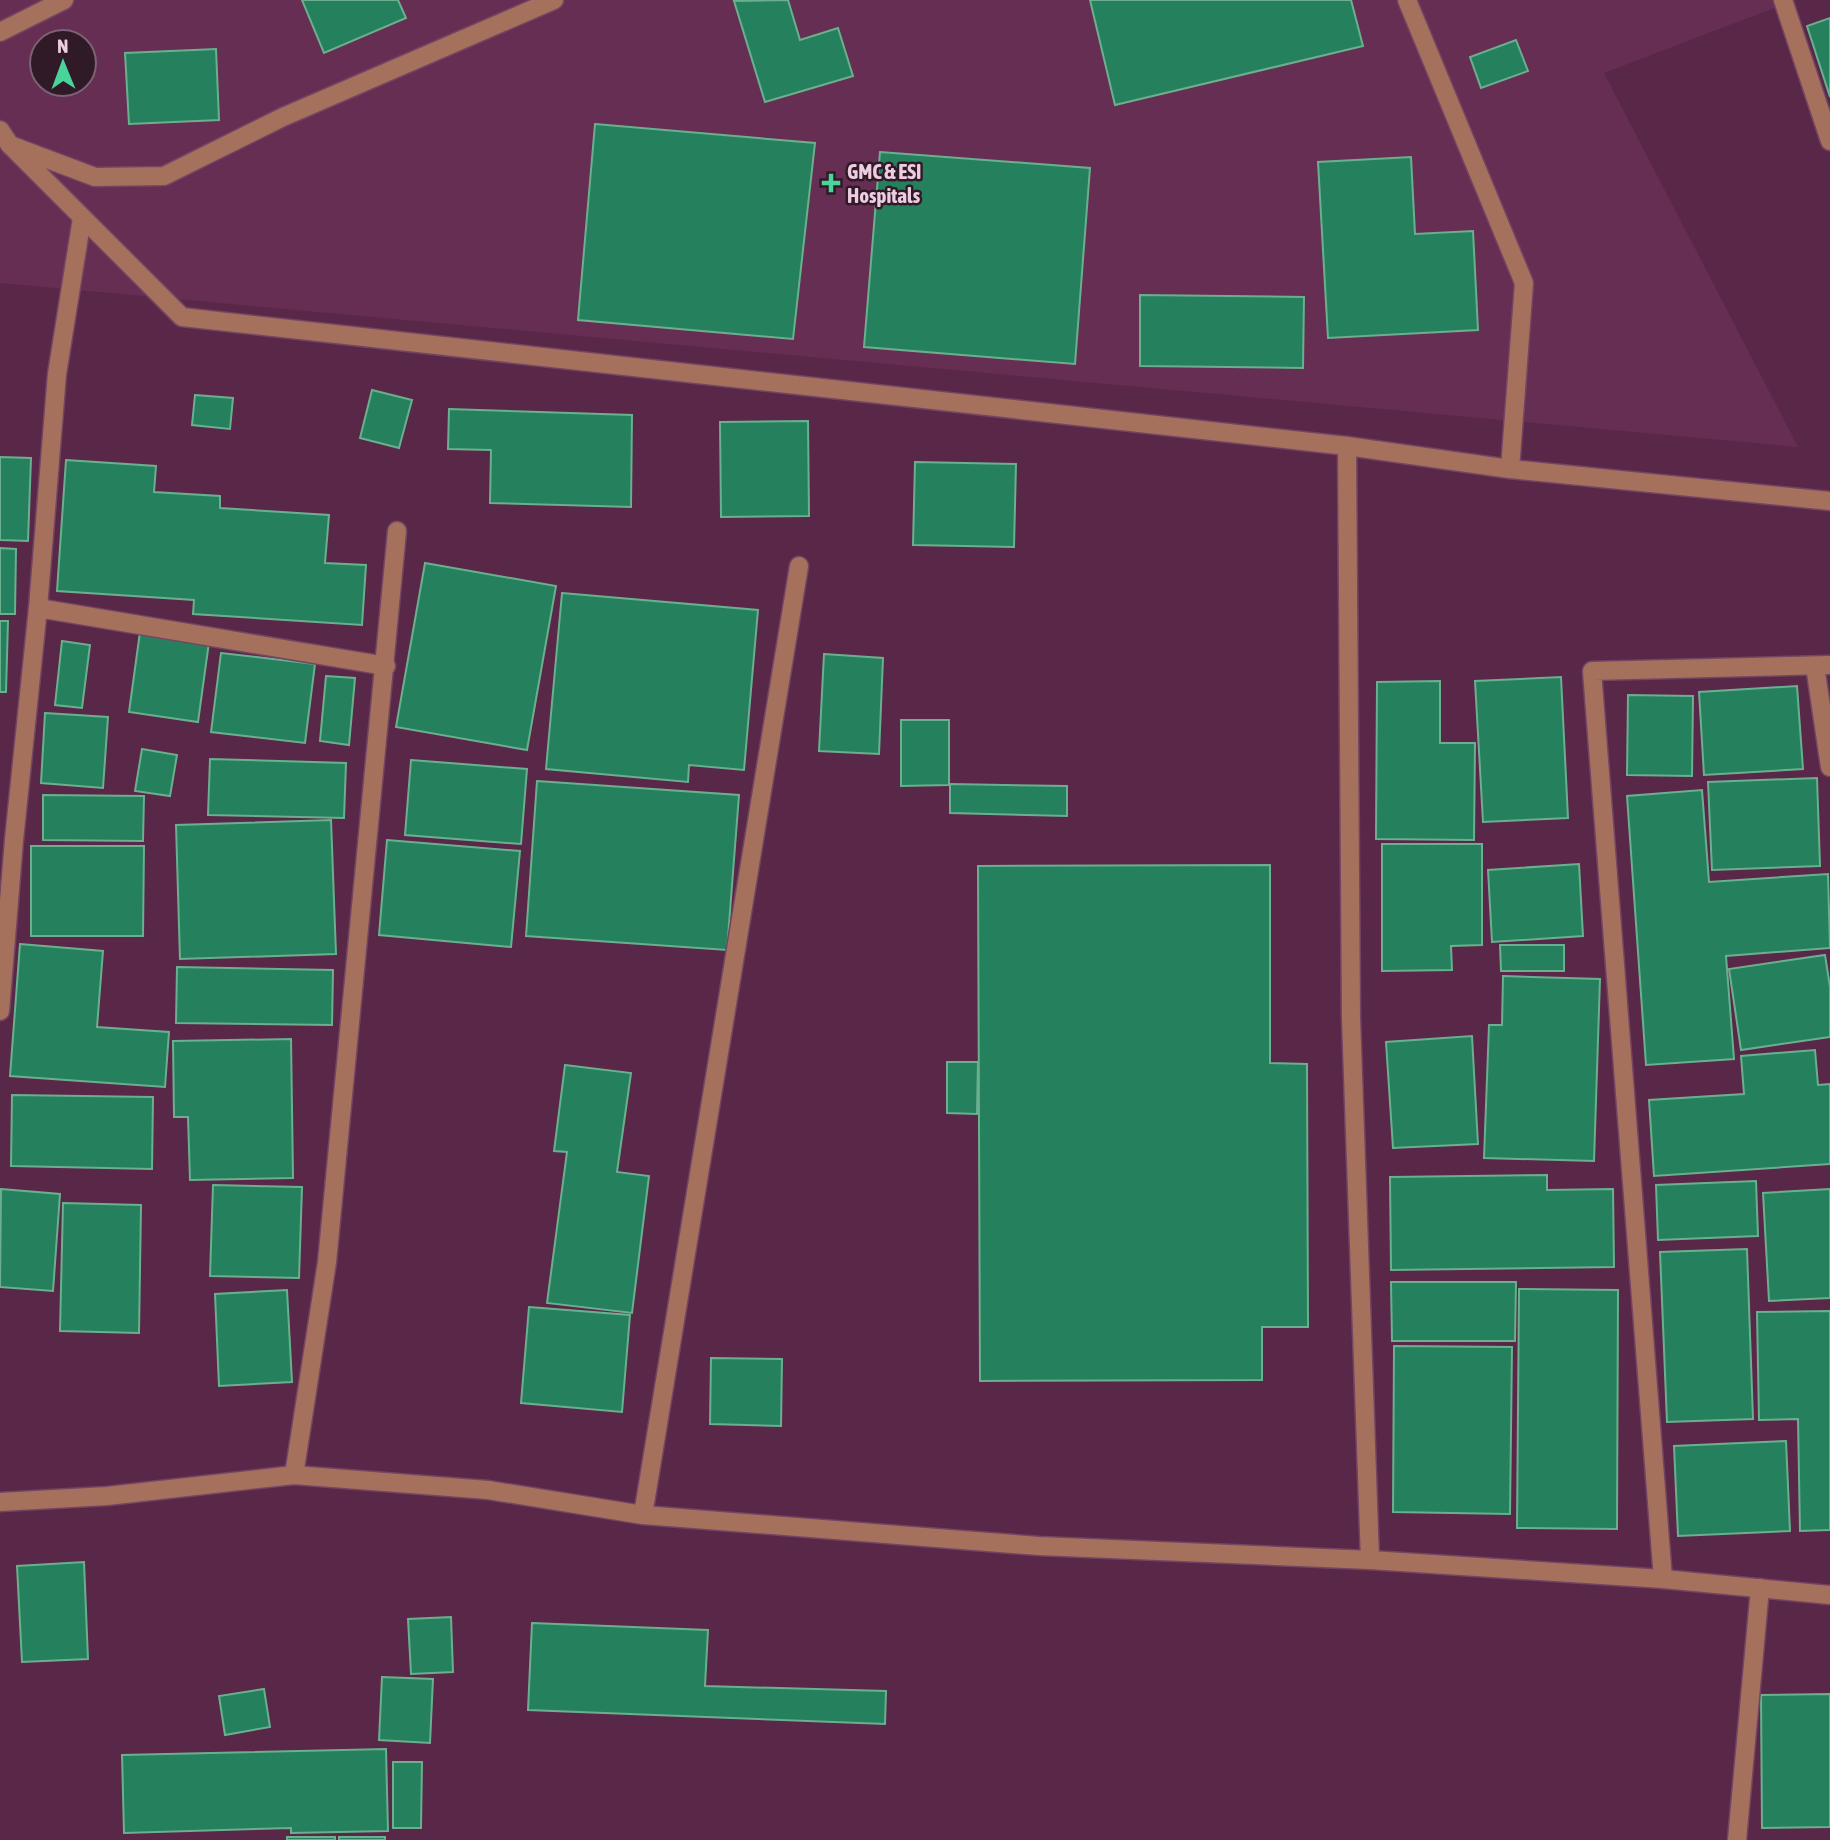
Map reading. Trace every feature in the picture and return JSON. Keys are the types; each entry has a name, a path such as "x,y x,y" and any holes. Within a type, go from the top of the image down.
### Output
{"street":[{"path":"0,32 64,0"},
{"path":"10,145 94,177 164,176 283,117 554,0"},
{"path":"1407,0 1524,283 1510,469"},
{"path":"1783,0 1830,141"},
{"path":"0,130 10,145 182,317 1346,446 1510,469 1830,501"},
{"path":"0,1011 57,374 82,218"},
{"path":"1346,446 1351,1018 1370,1560"},
{"path":"294,1475 327,1262 397,531"},
{"path":"643,1515 799,566"},
{"path":"38,608 386,666"},
{"path":"1662,1579 1592,671 1822,666 1830,767"},
{"path":"0,1502 107,1496 294,1475 488,1490 643,1515 1039,1546 1370,1560 1662,1579 1830,1594"},
{"path":"1737,1840 1760,1588"}],"shaded area":[{"name":"GMC & ESI Hospitals","path":"0,0 1795,0 1604,73 1798,447 0,283"}],"building":[{"path":"302,0 398,0 406,18 324,53"},
{"path":"788,0 800,40 838,28 853,76 765,102 734,1"},
{"path":"1090,0 1351,0 1363,46 1115,105"},
{"path":"1830,18 1830,97 1807,26"},
{"path":"1516,40 1528,71 1481,88 1470,57"},
{"path":"216,49 219,120 129,124 125,53"},
{"path":"595,124 815,143 793,339 578,320"},
{"path":"880,152 1090,168 1075,364 864,347"},
{"path":"1411,157 1415,234 1473,231 1478,330 1328,338 1318,162"},
{"path":"1140,295 1304,297 1303,368 1140,366"},
{"path":"372,390 412,400 399,448 360,438"},
{"path":"195,395 233,398 230,429 192,425"},
{"path":"449,409 632,415 631,507 490,503 491,450 448,449"},
{"path":"808,421 809,516 721,517 720,422"},
{"path":"0,457 31,458 28,541 0,540"},
{"path":"66,460 156,466 154,492 220,496 220,508 329,515 325,563 366,565 362,625 193,614 194,600 57,591"},
{"path":"915,462 1016,464 1014,547 913,545"},
{"path":"0,548 16,549 15,614 0,614"},
{"path":"425,563 556,586 527,750 396,727"},
{"path":"562,593 758,610 744,770 689,765 688,782 546,769"},
{"path":"0,621 8,621 6,692 0,692"},
{"path":"140,632 209,642 198,722 129,712"},
{"path":"62,641 90,645 82,708 55,705"},
{"path":"221,653 315,664 305,743 211,732"},
{"path":"824,654 883,658 879,754 819,751"},
{"path":"326,676 355,678 349,745 320,741"},
{"path":"1561,677 1568,818 1483,822 1475,681"},
{"path":"1440,681 1440,743 1475,743 1474,840 1376,839 1377,682"},
{"path":"1797,686 1803,769 1704,775 1699,692"},
{"path":"1628,695 1693,696 1692,776 1627,775"},
{"path":"45,713 108,717 103,788 41,783"},
{"path":"901,720 949,720 949,785 901,786"},
{"path":"142,749 177,755 170,796 135,791"},
{"path":"210,759 346,763 344,818 208,815"},
{"path":"411,760 527,769 521,844 405,835"},
{"path":"1817,778 1820,866 1712,870 1708,782"},
{"path":"537,781 739,795 727,950 526,936"},
{"path":"950,784 1067,786 1067,816 950,813"},
{"path":"1702,790 1709,882 1828,874 1830,948 1726,956 1734,1059 1646,1065 1627,796"},
{"path":"43,795 144,796 143,841 43,840"},
{"path":"331,820 336,954 180,959 176,825"},
{"path":"387,840 520,851 511,947 379,935"},
{"path":"1382,844 1482,844 1482,945 1451,946 1452,970 1382,971"},
{"path":"31,846 144,846 143,936 31,936"},
{"path":"1579,864 1583,936 1492,942 1488,870"},
{"path":"1270,865 1270,1063 1307,1064 1308,1327 1262,1327 1262,1380 980,1381 978,866"},
{"path":"20,944 103,951 97,1027 169,1032 165,1087 10,1076"},
{"path":"1500,945 1564,945 1564,971 1501,971"},
{"path":"1825,955 1830,987 1830,1037 1741,1050 1729,969"},
{"path":"177,967 333,970 332,1025 176,1023"},
{"path":"1503,976 1600,979 1594,1161 1484,1158 1489,1025 1502,1025"},
{"path":"1472,1036 1478,1144 1393,1148 1386,1042"},
{"path":"291,1039 293,1178 190,1180 188,1117 174,1117 173,1041"},
{"path":"1815,1050 1818,1085 1830,1084 1830,1164 1654,1176 1649,1100 1744,1094 1741,1056"},
{"path":"947,1062 978,1062 977,1114 947,1113"},
{"path":"565,1065 631,1073 617,1172 649,1176 632,1313 547,1303 567,1152 554,1151"},
{"path":"12,1095 153,1097 152,1169 11,1166"},
{"path":"1547,1175 1547,1190 1613,1189 1614,1267 1391,1270 1390,1177"},
{"path":"1756,1181 1758,1236 1658,1240 1656,1185"},
{"path":"213,1185 302,1187 299,1278 210,1276"},
{"path":"1,1189 60,1194 53,1291 0,1287"},
{"path":"1830,1189 1830,1298 1769,1301 1763,1193"},
{"path":"63,1203 141,1205 139,1333 60,1331"},
{"path":"1747,1249 1753,1419 1667,1422 1660,1252"},
{"path":"1391,1282 1516,1282 1515,1341 1392,1341"},
{"path":"1519,1289 1618,1290 1617,1529 1517,1528"},
{"path":"287,1290 292,1382 219,1386 215,1294"},
{"path":"529,1307 630,1315 622,1412 521,1403"},
{"path":"1830,1311 1830,1530 1800,1531 1798,1419 1759,1420 1757,1312"},
{"path":"1394,1346 1512,1347 1510,1514 1393,1512"},
{"path":"711,1358 782,1359 781,1426 710,1424"},
{"path":"1786,1441 1790,1531 1678,1536 1674,1446"},
{"path":"84,1562 88,1659 22,1662 17,1566"},
{"path":"451,1617 453,1672 411,1674 408,1619"},
{"path":"532,1623 708,1630 705,1686 886,1691 885,1724 528,1710"},
{"path":"382,1677 433,1679 430,1743 379,1740"},
{"path":"264,1689 270,1727 225,1735 219,1696"},
{"path":"1830,1694 1830,1827 1762,1828 1761,1695"},
{"path":"386,1749 388,1831 291,1833 291,1828 124,1833 122,1755"},
{"path":"393,1762 422,1762 421,1828 393,1828"},
{"path":"287,1837 335,1837 335,1840 287,1840"},
{"path":"339,1837 385,1837 385,1840 339,1840"}],"place":[{"name":"GMC & ESI Hospitals","path":"831,183"}]}
